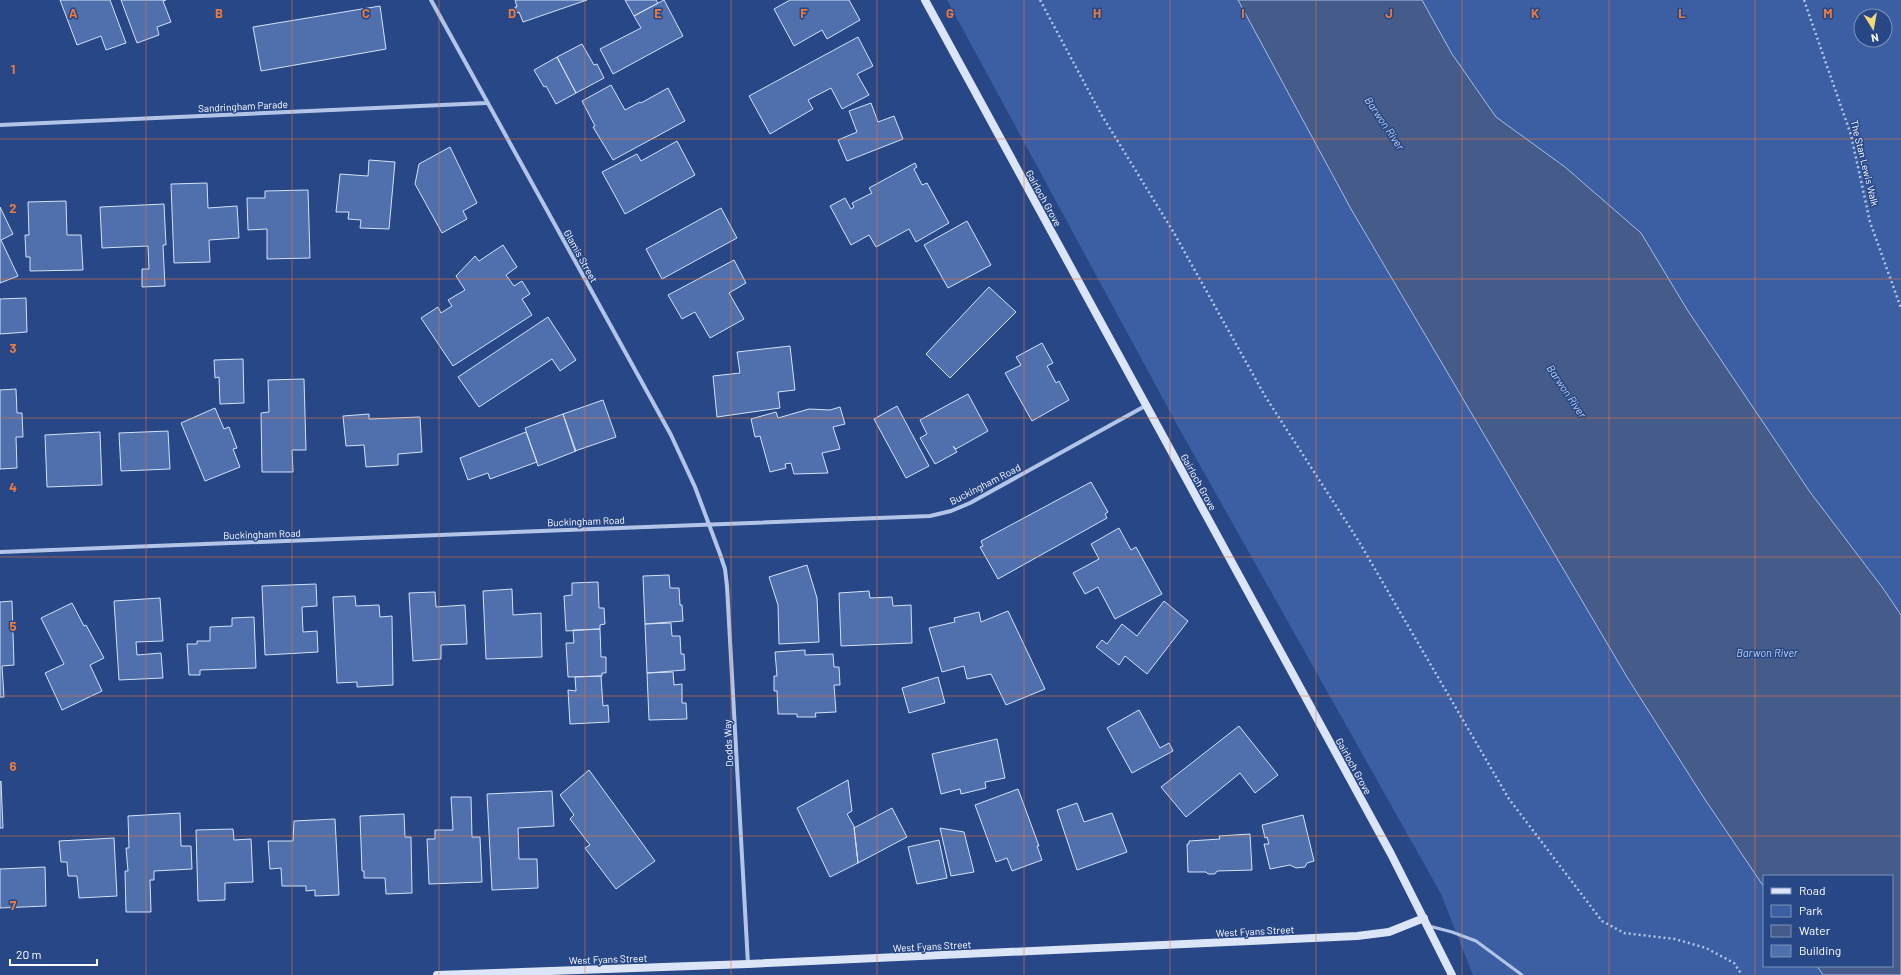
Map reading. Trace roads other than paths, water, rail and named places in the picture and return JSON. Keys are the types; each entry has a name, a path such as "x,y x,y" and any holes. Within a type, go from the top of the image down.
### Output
{"street":[{"name":"Glamis Street","path":"431,0 486,103 671,435 688,471 709,524"},
{"name":"Gairloch Grove","path":"925,0 1426,922 1452,975"},
{"name":"Sandringham Parade","path":"0,125 486,103"},
{"name":"Buckingham Road","path":"0,552 912,517 941,514 970,503 1145,406"},
{"name":"Dodds Way","path":"709,524 723,562 727,586 748,964"},
{"name":"West Fyans Street","path":"437,975 748,964 1357,936 1389,932 1426,922"}],"lane":[{"path":"1426,922 1476,941 1522,975"}],"water":[{"name":"Barwon River","path":"1238,0 1422,0 1452,54 1496,117 1565,167 1641,233 1688,311 1810,492 1882,587 1901,615 1901,975 1823,975 1818,967 1893,967 1893,875 1763,875 1763,886 1704,798 1627,677 1351,209"}]}
